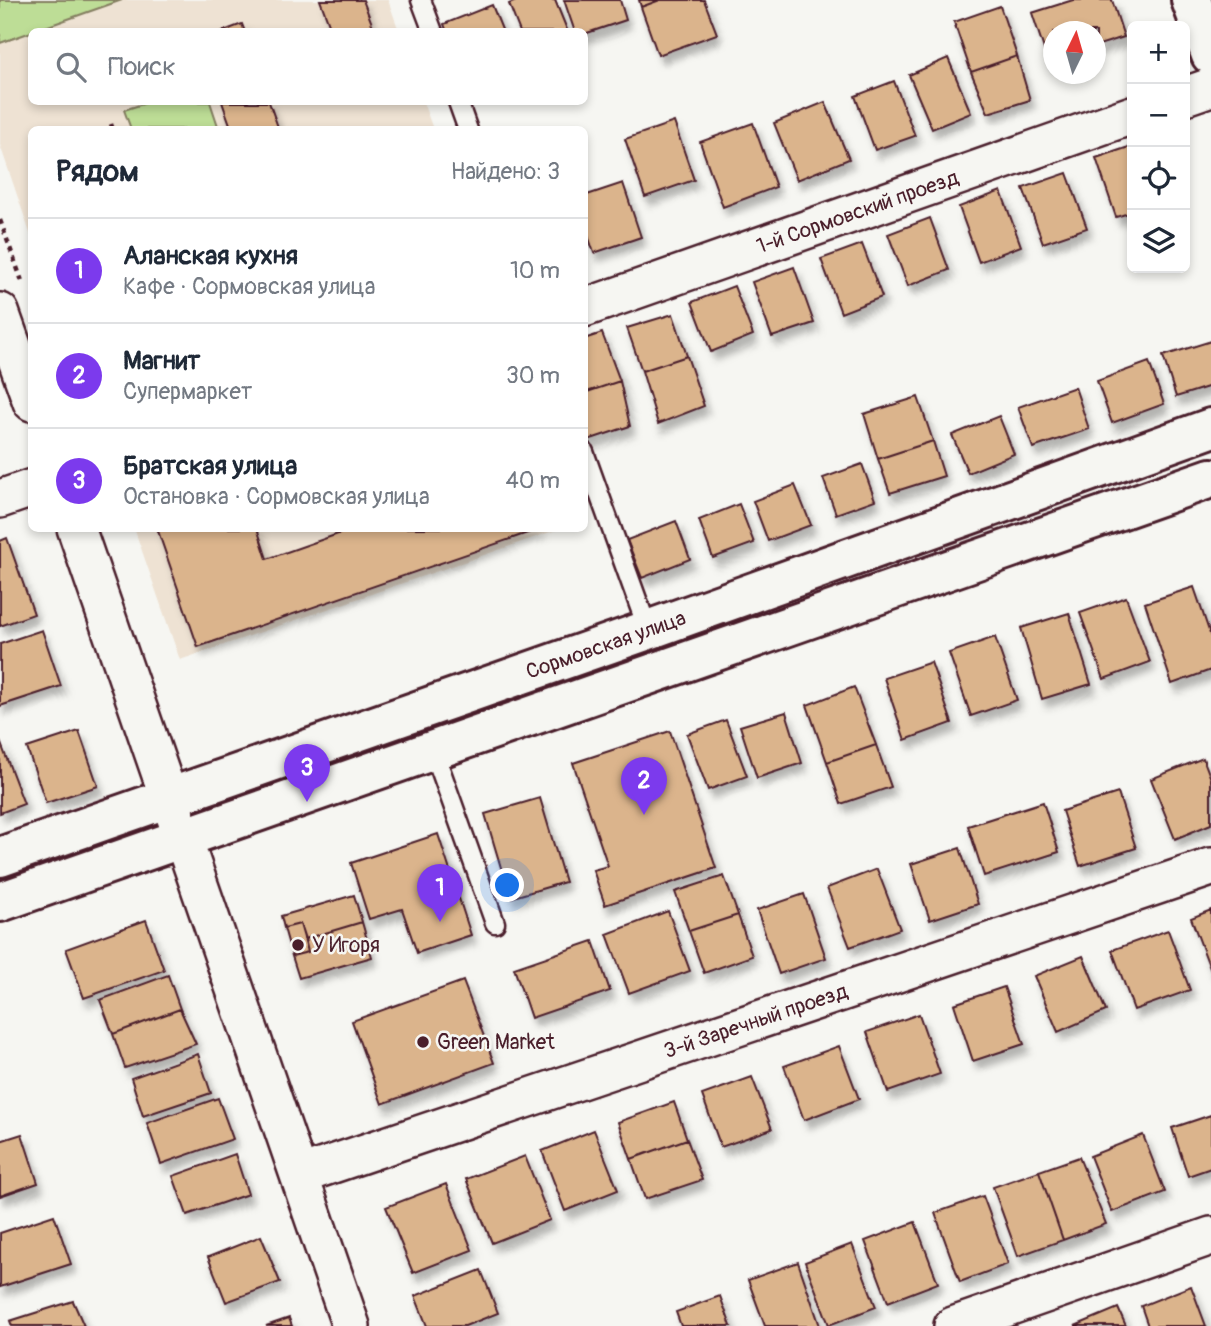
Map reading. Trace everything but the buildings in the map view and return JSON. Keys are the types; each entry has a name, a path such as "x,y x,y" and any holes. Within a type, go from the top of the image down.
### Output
{"main road":[{"path":"1191,0 1211,55"},
{"name":"Сормовская улица","path":"0,857 648,630 1211,428"},
{"name":"Сормовская улица","path":"0,901 1211,478"}],"street":[{"path":"1190,94 1211,87"},
{"name":"1-й Сормовский проезд","path":"588,306 1127,117"},
{"path":"0,312 28,391"},
{"path":"0,499 28,489"},
{"path":"77,532 351,1326"},
{"name":"3-й Заречный проезд","path":"300,1175 1211,867"},
{"path":"953,1326 1211,1236"}],"lane":[{"path":"421,0 432,28"},
{"path":"459,105 467,126"},
{"path":"588,463 648,630"},
{"path":"433,749 495,923"}],"path":[{"path":"0,220 23,283"}],"shaded area":[{"path":"0,0 388,0 398,28 28,28 28,105 424,105 432,126 28,126 28,227 0,145"},
{"path":"135,532 550,532 180,660"}],"green space":[{"path":"0,0 122,0 43,28 28,28 28,33 0,43"},
{"path":"140,105 211,105 218,126 130,126 124,110"}],"place":[{"name":"Братская улица","path":"307,802"},
{"name":"Магнит","path":"644,815"},
{"name":"Аланская кухня","path":"440,922"},
{"name":"У Игоря","path":"298,945"},
{"name":"Green Market","path":"423,1042"}]}
